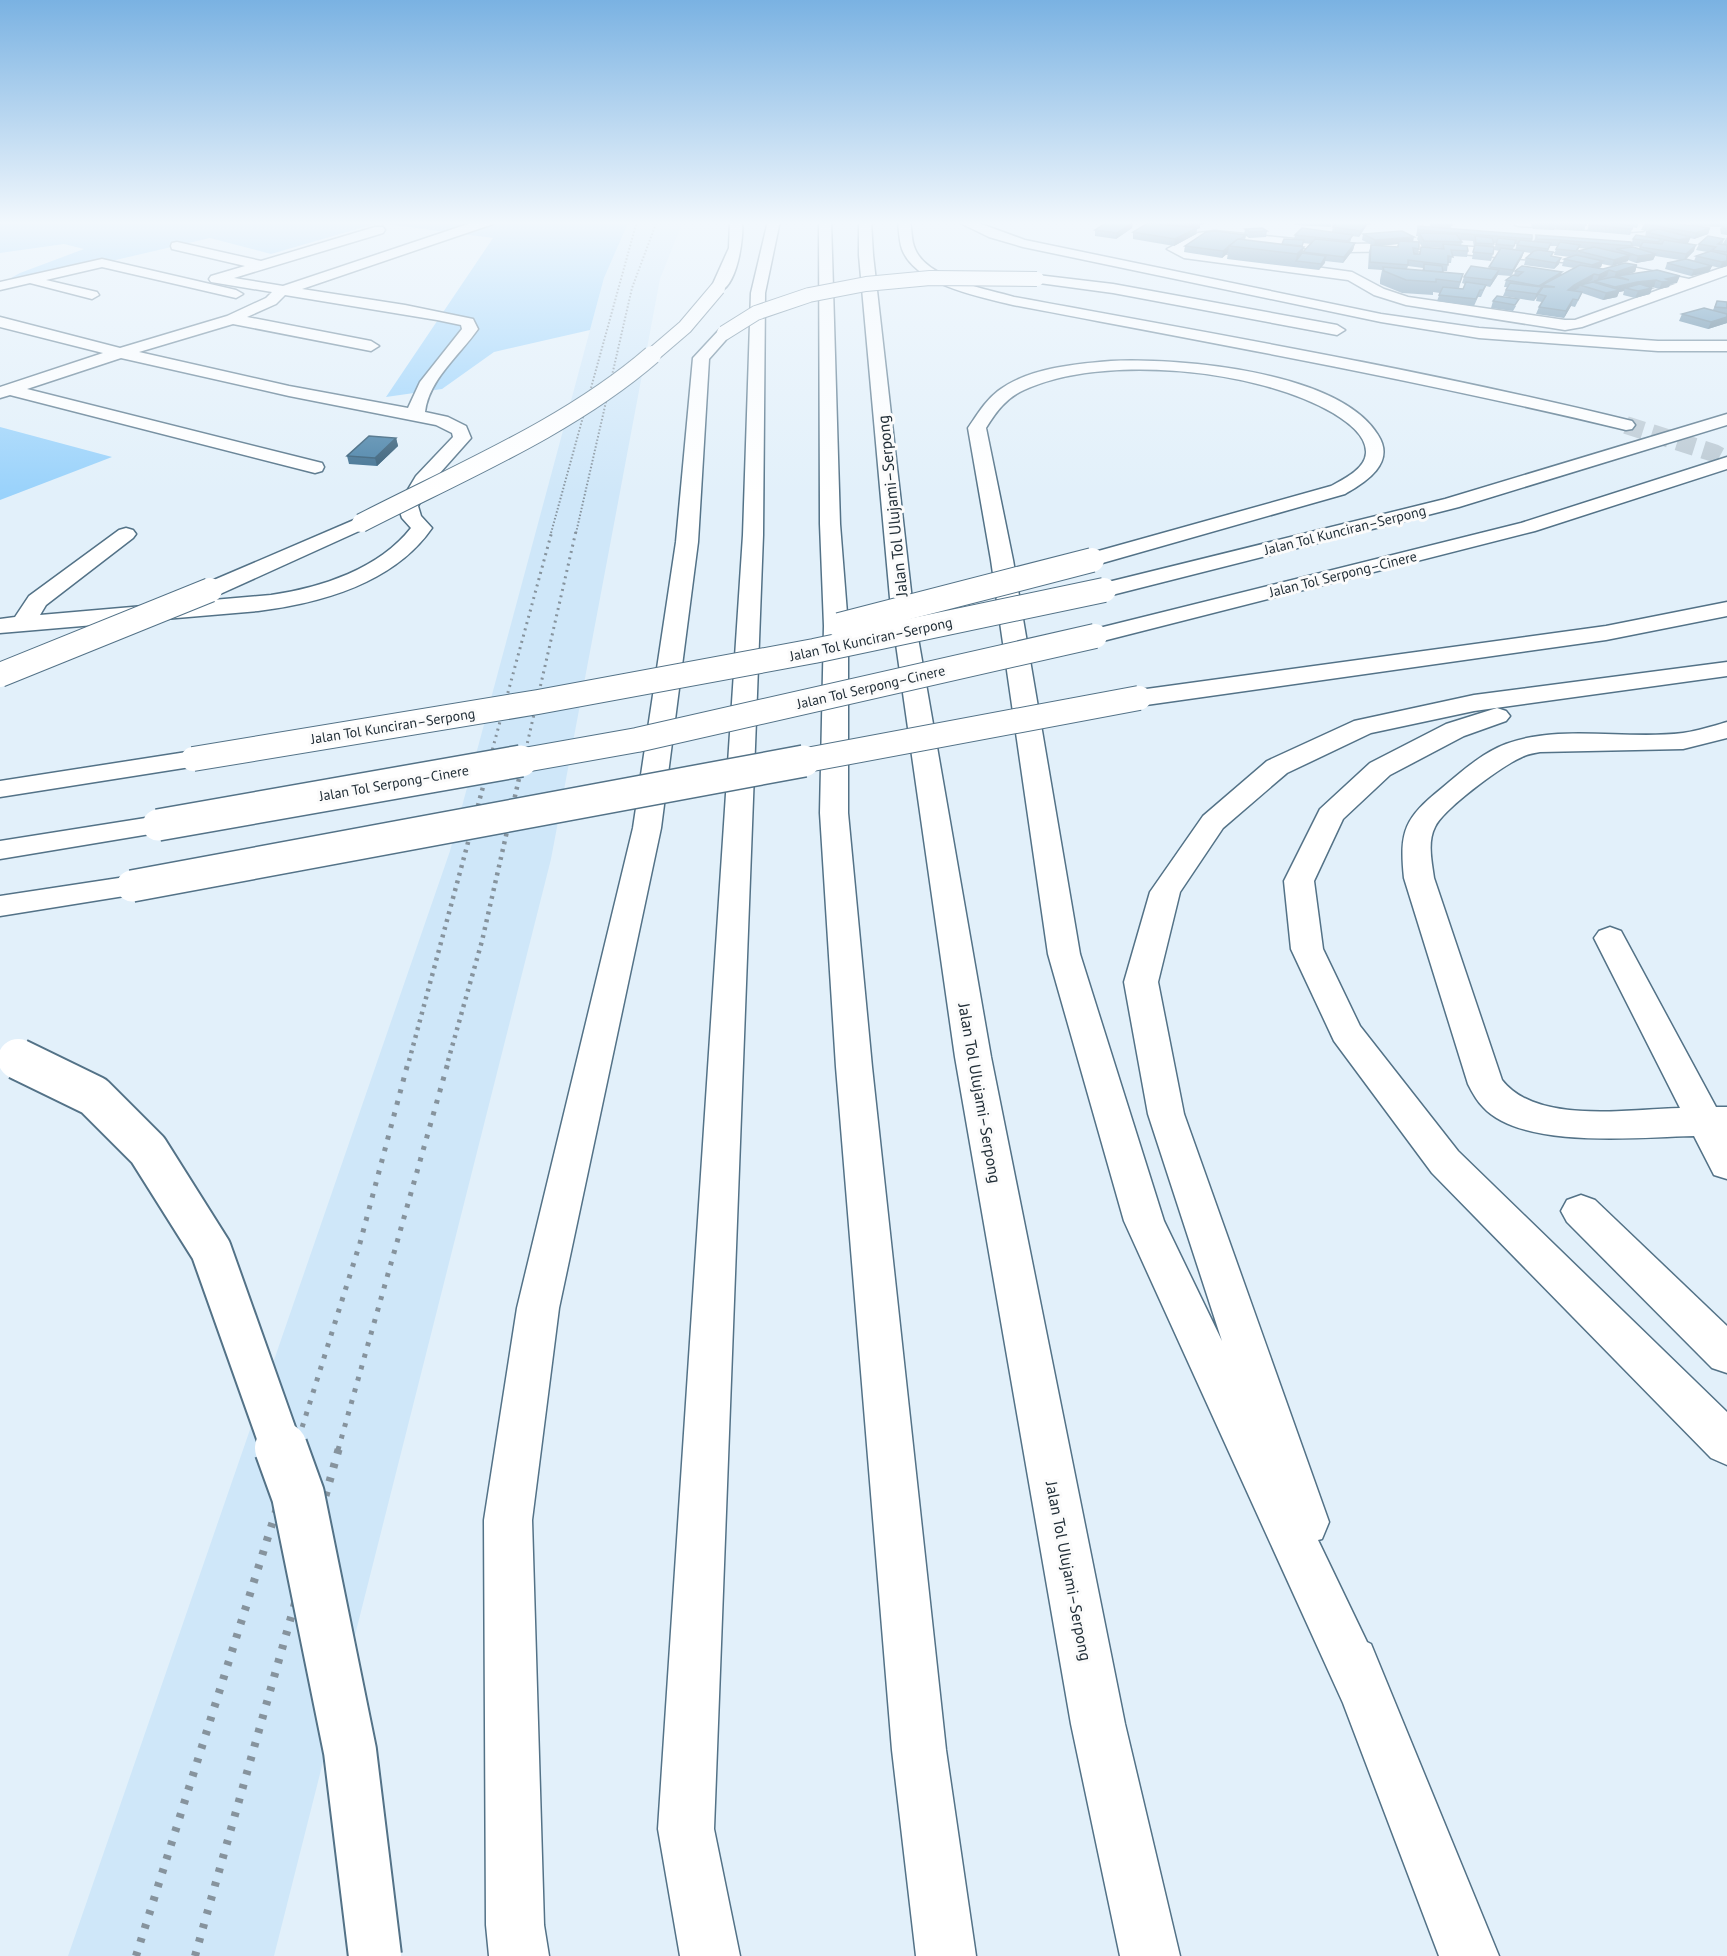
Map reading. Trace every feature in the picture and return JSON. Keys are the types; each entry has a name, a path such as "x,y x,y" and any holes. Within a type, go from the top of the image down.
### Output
{"main road":[{"path":"5,392 120,353 232,320 246,312"},
{"path":"416,415 415,403 429,381 470,329 468,322 427,312"},
{"path":"0,675 210,590 361,523 558,421 635,370 685,327 697,312"},
{"path":"710,1956 686,1829 753,535 758,312"},
{"path":"519,1956 515,1925 508,1520 538,1308 647,828 687,542 701,358 724,333 758,312"},
{"path":"825,312 830,524 836,626 834,813 854,1067 919,1750 946,1956"},
{"name":"Jalan Tol Ulujami–Serpong","path":"874,312 903,609 930,797 973,1057 1098,1724 1150,1956"},
{"path":"1073,312 1386,371 1506,396 1626,425"},
{"path":"1239,312 1347,332"},
{"path":"1354,312 1479,333 1658,346 1727,346"},
{"path":"1481,312 1565,325 1577,324 1609,312"},
{"path":"232,320 371,346"},
{"path":"0,322 120,353 289,391 442,421 460,429 462,438 423,480 408,506 412,518 422,528 414,541 388,561 337,585 297,598 0,626"},
{"path":"1450,345 1633,358 1727,360"},
{"path":"538,702 1092,560 1338,490 1365,474 1375,456 1373,439 1359,421 1330,402 1296,389 1258,379 1143,365 1047,375 1016,387 992,405 977,428 1002,560 1064,954 1144,1221 1360,1683 1470,1956"},
{"path":"5,392 315,466"},
{"name":"Jalan Tol Kunciran–Serpong","path":"0,789 538,702 814,651 1104,590 1452,503 1727,419"},
{"name":"Jalan Tol Serpong–Cinere","path":"0,850 158,825 637,740 1095,636 1527,528 1727,463"},
{"path":"23,623 37,602 126,534"},
{"path":"0,906 132,885 1139,698 1606,633 1727,609"},
{"path":"1360,1683 1166,1114 1141,982 1165,892 1213,822 1277,767 1363,727 1474,703 1727,669"},
{"path":"1578,690 1455,730 1380,769 1330,815 1299,881 1307,949 1346,1032 1445,1162 1727,1443"},
{"path":"1715,1122 1576,1125 1548,1121 1518,1112 1497,1099 1486,1084 1419,878 1415,847 1421,825 1433,809 1505,754 1520,748 1540,744 1683,741 1727,730"},
{"path":"1610,938 1715,1122 1727,1164"},
{"path":"9,1057 94,1096 148,1150 211,1250 298,1495 350,1751 375,1956"},
{"path":"1581,1211 1727,1354"}],"shaded area":[{"path":"443,312 595,312 590,330 494,352 442,389 386,397"},
{"path":"595,312 654,312 551,859 274,1956 68,1956 450,851"},
{"path":"0,427 112,457 0,500"}],"building":[{"path":"1720,312 1727,314 1727,317 1711,322 1682,314"},
{"path":"369,436 396,438 375,458 347,456"}],"tunnel":[{"path":"1626,425 1714,453 1727,460"}],"railway":[{"path":"551,533 612,312"},
{"path":"576,533 626,312"},
{"path":"489,762 552,531"},
{"path":"523,762 576,531"},
{"path":"409,1061 490,761"},
{"path":"448,1061 482,941 523,761"},
{"path":"295,1450 360,1243 409,1059"},
{"path":"338,1450 449,1059"},
{"path":"136,1956 296,1448"},
{"path":"195,1956 339,1448"}]}
